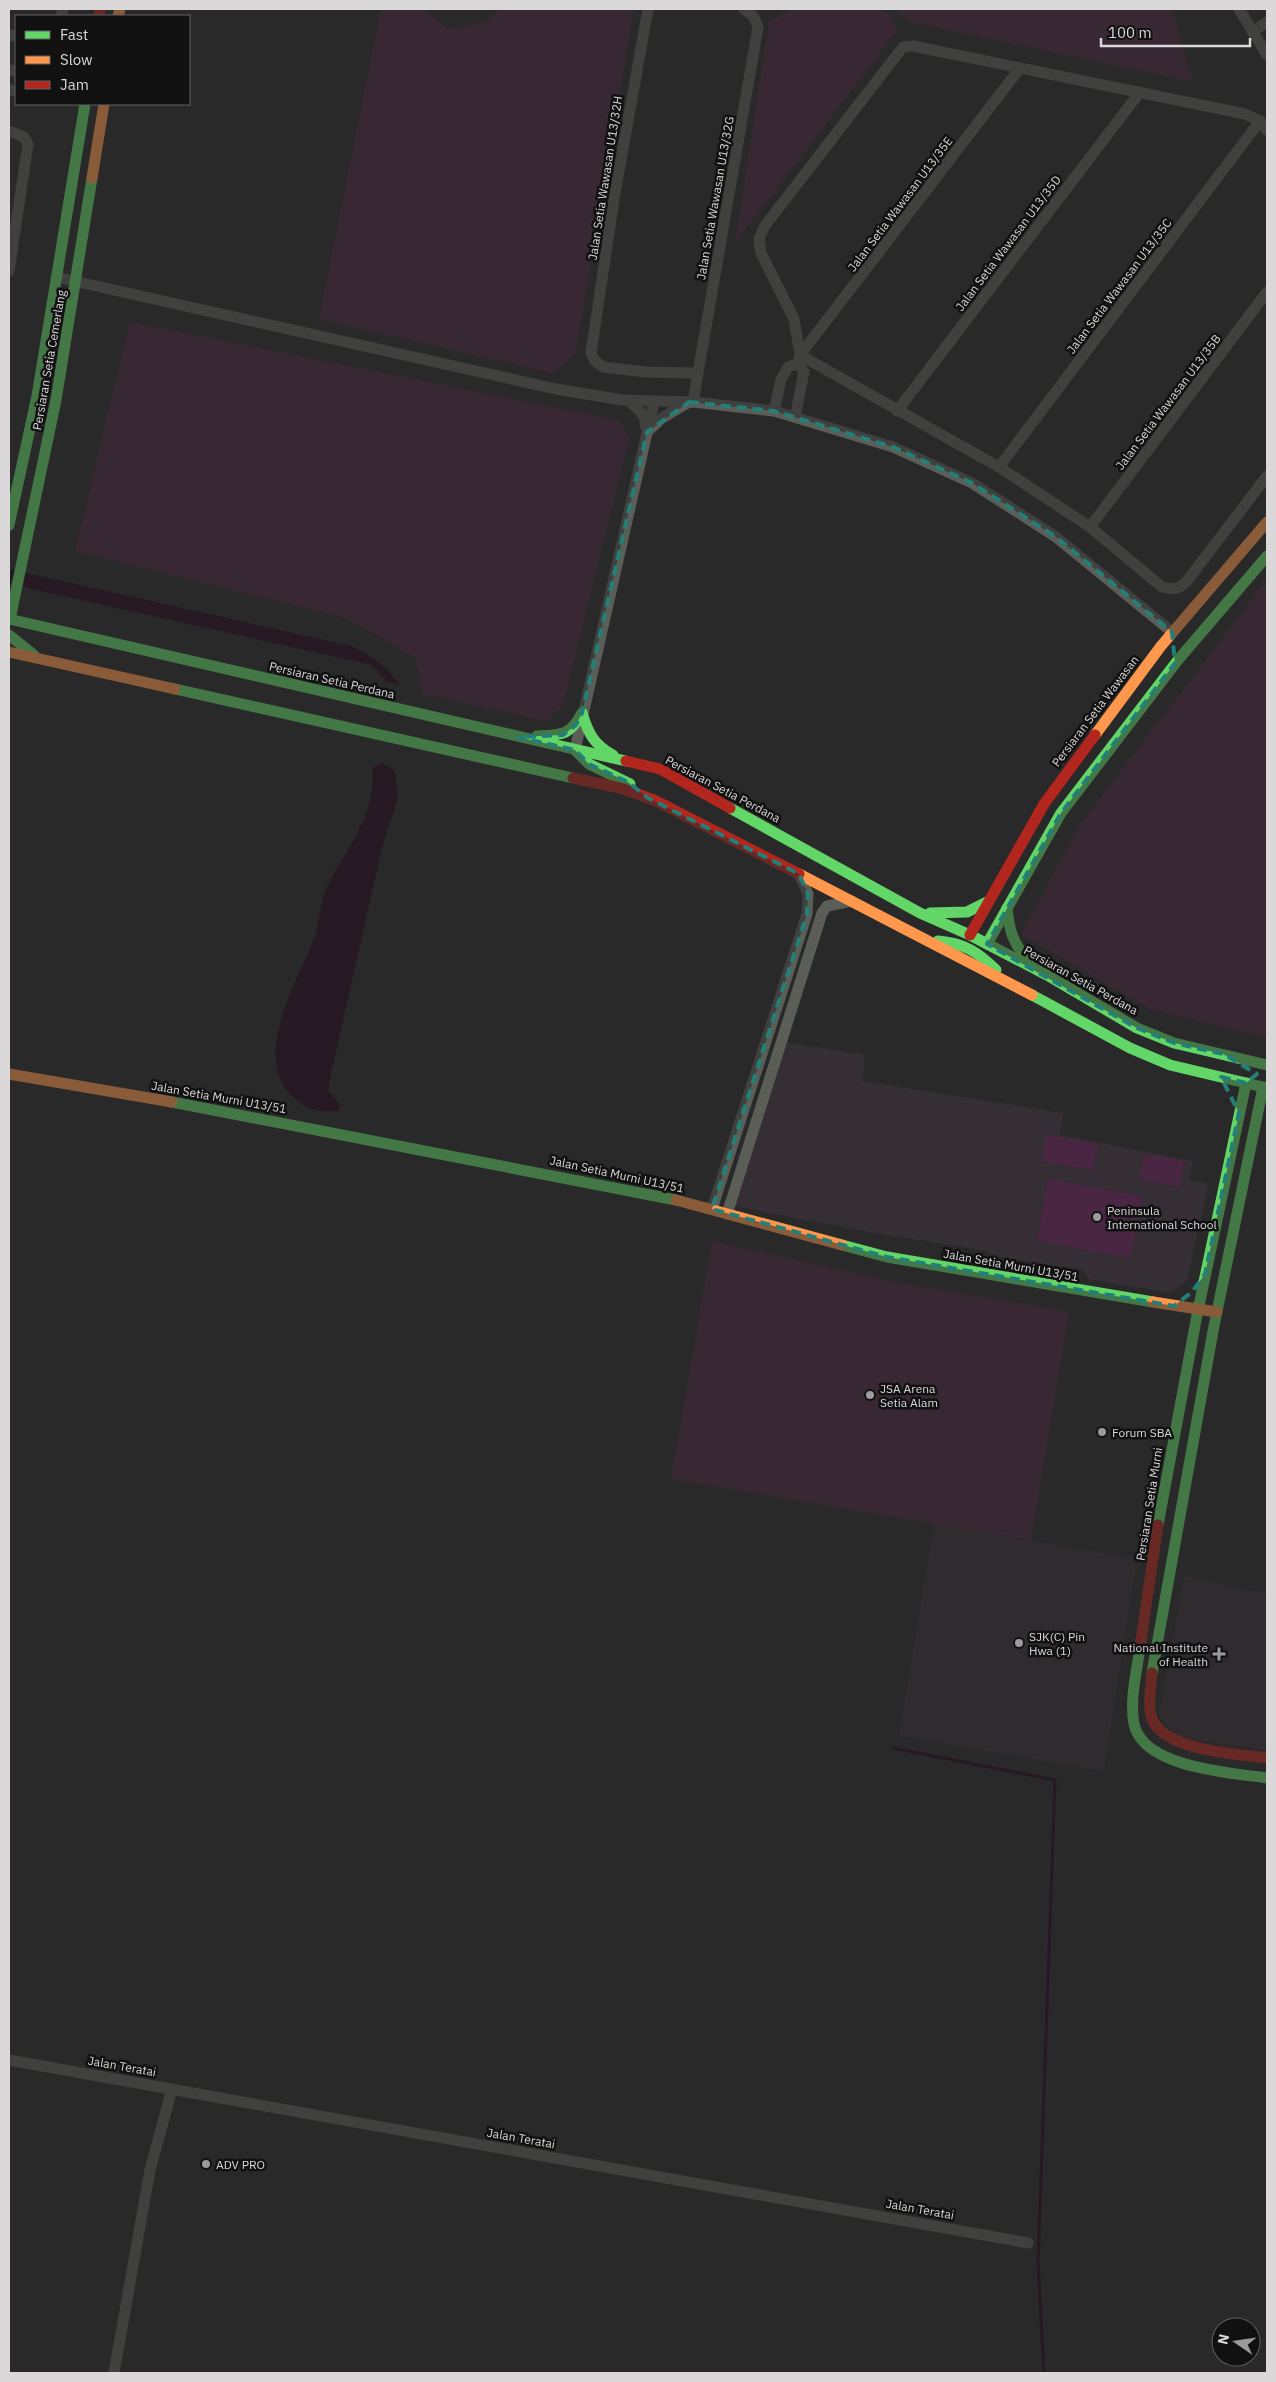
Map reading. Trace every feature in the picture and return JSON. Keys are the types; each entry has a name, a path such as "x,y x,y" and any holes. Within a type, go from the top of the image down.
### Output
{"street":[{"name":"Jalan Setia Wawasan U13/32H","path":"648,9 614,199 591,353 595,361 603,367 646,372 697,373"},
{"name":"Jalan Setia Wawasan U13/32G","path":"691,402 758,27 753,16 744,9"},
{"path":"1239,9 1267,55"},
{"path":"1252,32 1267,22"},
{"path":"795,417 804,372 799,359 794,319 761,253 759,239 764,226 882,71 903,47 913,46 1245,114 1264,126"},
{"name":"Jalan Setia Wawasan U13/35E","path":"774,411 781,380 788,367 799,359 828,322 1020,68"},
{"name":"Jalan Setia Wawasan U13/35D","path":"897,411 1140,92"},
{"path":"75,105 82,118"},
{"name":"Persiaran Setia Cemerlang","path":"9,525 37,396 85,105"},
{"name":"Persiaran Setia Cemerlang","path":"9,619 56,401 77,282 100,105"},
{"name":"Jalan Setia Wawasan U13/35C","path":"999,467 1264,126"},
{"path":"9,131 24,137 28,144 9,271"},
{"path":"56,277 556,389 629,400 691,402 774,411 893,447 972,483 1056,537 1172,632 1201,633"},
{"name":"Jalan Setia Wawasan U13/35B","path":"1090,527 1267,292"},
{"path":"799,359 999,467 1090,527 1162,587 1172,589 1180,587 1187,581 1267,476"},
{"path":"629,400 644,416 647,432"},
{"path":"648,798 628,782 589,764 575,750 654,402"},
{"path":"647,432 662,418 691,402"},
{"name":"Persiaran Setia Wawasan","path":"970,935 1044,804 1172,632 1267,522"},
{"path":"973,948 987,944 1061,813 1175,663 1267,556"},
{"path":"16,588 26,610 55,629"},
{"name":"Persiaran Setia Perdana","path":"9,619 660,769 920,913 970,935 1047,975 1137,1028 1174,1043 1267,1065"},
{"path":"1172,632 1175,663"},
{"path":"9,635 40,659"},
{"path":"9,652 616,787 648,798 928,940 1130,1048 1170,1065 1265,1088"},
{"path":"518,737 563,735 576,725 582,713"},
{"path":"582,713 590,737 598,747 631,763"},
{"path":"712,1209 807,914 808,894 798,874"},
{"path":"920,913 966,914 976,910 989,900"},
{"path":"727,1214 822,913 827,906 852,901"},
{"path":"1006,908 1010,936 1014,944 1023,956 1047,975"},
{"path":"970,935 973,948"},
{"path":"928,940 958,942 973,948 1008,982"},
{"path":"1223,1054 1262,1072"},
{"path":"1246,1083 1262,1072"},
{"path":"1262,1072 1265,1088 1256,1116 1193,1435 1154,1663 1149,1706 1153,1721 1159,1731 1167,1737 1184,1744 1267,1758"},
{"name":"Jalan Setia Murni U13/51","path":"9,1074 246,1115 657,1195 887,1257 1217,1312"},
{"path":"1207,1074 1230,1091 1236,1099 1239,1113"},
{"name":"Persiaran Setia Murni","path":"1246,1083 1205,1274 1169,1465 1133,1704 1135,1727 1144,1743 1160,1756 1182,1764 1267,1778"},
{"path":"1256,1116 1267,1105"},
{"path":"1192,1339 1186,1317 1174,1306 1192,1292 1205,1274"},
{"name":"Jalan Teratai","path":"9,2060 1028,2243"},
{"path":"114,2373 150,2170 172,2089"}],"highlighted area":[{"path":"689,402 774,411 893,447 972,483 1056,537 1172,632 1175,663 1061,813 987,944 1137,1028 1174,1043 1223,1054 1257,1074 1246,1083 1221,1077 1239,1113 1205,1274 1192,1292 1174,1306 993,1276 887,1257 712,1209 807,914 808,894 799,874 648,798 628,782 589,764 575,750 518,737 563,735 576,725 582,713 647,432"}],"shaded area":[{"path":"381,9 424,9 448,29 487,22 499,9 634,9 575,355 552,373 319,319"},
{"path":"786,9 875,9 891,14 897,31 735,243 769,22 788,12"},
{"path":"893,9 1172,9 1193,82 911,22"},
{"path":"130,322 618,420 629,437 563,706 546,721 423,694 415,658 349,619 75,551"},
{"path":"9,569 351,646 378,662 400,685 386,681 372,665 9,584"},
{"path":"1267,580 1267,1038 1149,1009 1021,934 1080,825"},
{"path":"382,763 395,771 398,797 381,852 331,1074 328,1090 340,1104 339,1111 319,1111 304,1105 288,1092 279,1076 275,1057 277,1037 282,1016 316,932 326,890 365,818 370,803 372,768"},
{"path":"786,1042 865,1055 862,1081 1063,1113 1060,1135 1193,1161 1189,1180 1208,1184 1187,1281 1170,1293 1088,1279 1083,1270 990,1256 988,1251 869,1232 734,1206"},
{"path":"1046,1134 1098,1144 1093,1170 1041,1161"},
{"path":"1144,1154 1184,1161 1180,1187 1140,1180"},
{"path":"1048,1179 1142,1196 1131,1258 1037,1241"},
{"name":"JSA Arena Setia Alam","path":"712,1241 889,1281 1069,1312 1031,1540 671,1479"},
{"name":"SJK(C) Pin Hwa (1)","path":"934,1524 1137,1559 1104,1771 899,1736"},
{"name":"National Institute of Health","path":"1184,1576 1267,1594 1267,1750 1177,1738 1159,1714"}],"waterway":[{"path":"893,1748 1055,1780 1038,2263 1044,2373"}],"traffic: fast":[{"path":"9,525 37,396 85,105"},
{"path":"10,619 56,400 92,178"},
{"path":"987,944 1061,813 1178,660 1267,556"},
{"path":"9,619 626,761"},
{"path":"9,635 34,655"},
{"path":"175,689 573,778"},
{"path":"582,713 596,743 613,755"},
{"path":"537,736 564,733 578,721 582,713"},
{"path":"575,750 589,764 630,784"},
{"path":"730,808 920,913 970,935 1047,975 1137,1028 1174,1043 1267,1065"},
{"path":"930,913 967,912 987,902"},
{"path":"1007,908 1013,937 1030,961"},
{"path":"938,941 963,946 983,958 996,970"},
{"path":"1032,995 1130,1048 1170,1065 1267,1088"},
{"path":"1158,1525 1197,1315 1246,1083"},
{"path":"1152,1673 1213,1331 1263,1087"},
{"path":"172,1102 676,1200"},
{"path":"842,1245 887,1257 1153,1302"},
{"path":"1141,1640 1134,1682 1133,1704 1134,1724 1141,1739 1154,1750 1171,1759 1191,1766 1267,1778"}],"traffic: slow":[{"path":"118,15 120,9"},
{"path":"92,178 104,105"},
{"path":"1095,735 1161,646 1267,522"},
{"path":"9,652 175,689"},
{"path":"799,874 1032,995"},
{"path":"9,1074 172,1102"},
{"path":"676,1200 842,1245"},
{"path":"1153,1302 1217,1312"}],"traffic: jam":[{"path":"99,15 100,9"},
{"path":"970,935 1044,804 1095,735"},
{"path":"626,761 660,769 730,808"},
{"path":"573,778 620,788 654,800 799,874"},
{"path":"1141,1640 1158,1525"},
{"path":"1152,1673 1150,1712 1154,1723 1163,1732 1175,1740 1206,1750 1267,1758"}],"place":[{"name":"Peninsula International School","path":"1097,1217"},
{"name":"JSA Arena Setia Alam","path":"870,1395"},
{"name":"Forum SBA","path":"1102,1432"},
{"name":"SJK(C) Pin Hwa (1)","path":"1019,1643"},
{"name":"National Institute of Health","path":"1219,1654"},
{"name":"ADV PRO","path":"206,2164"}]}
